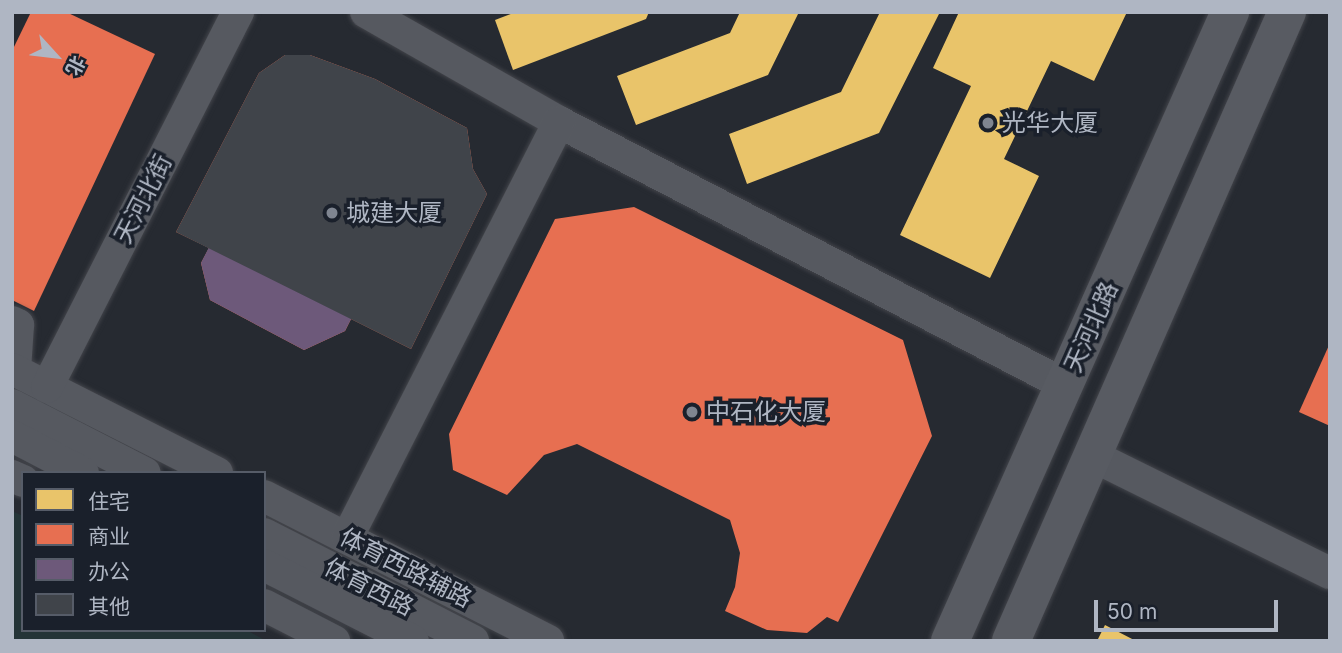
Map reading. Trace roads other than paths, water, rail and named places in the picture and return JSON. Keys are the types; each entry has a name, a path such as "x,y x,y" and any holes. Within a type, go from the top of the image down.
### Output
{"main road":[{"name":"天河北路","path":"950,641 1230,12"},
{"path":"1011,641 1287,12"}],"street":[{"name":"天河北街","path":"47,387 238,12"},
{"path":"366,12 559,122 1065,385"},
{"path":"347,538 559,122"},
{"path":"12,322 18,325 14,369 213,471"},
{"path":"12,405 141,471"},
{"path":"12,436 79,471"},
{"path":"1093,456 1330,573"},
{"name":"体育西路辅路","path":"266,497 548,641"},
{"name":"体育西路","path":"266,535 473,641"},
{"name":"体育西路","path":"266,566 413,641"},
{"path":"266,606 334,641"}],"place":[{"name":"光华大厦","path":"988,123"},
{"name":"城建大厦","path":"332,213"},
{"name":"中石化大厦","path":"692,412"}]}
